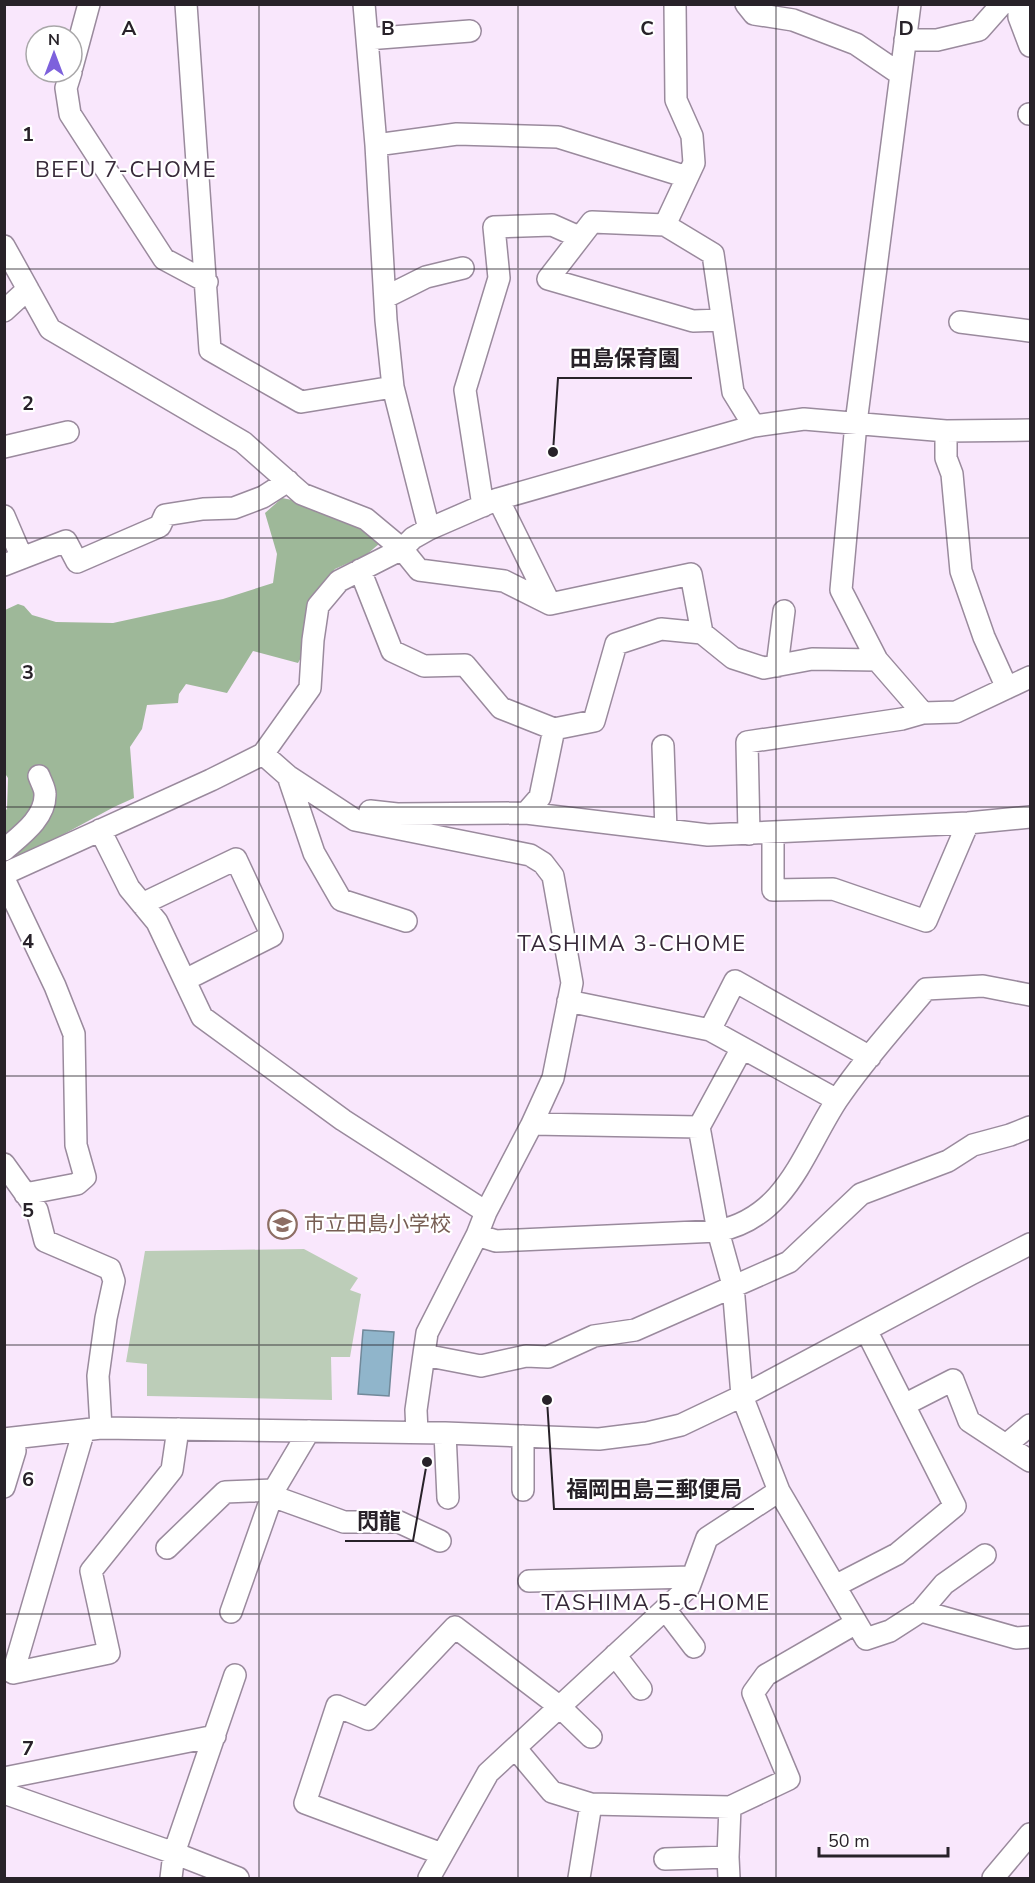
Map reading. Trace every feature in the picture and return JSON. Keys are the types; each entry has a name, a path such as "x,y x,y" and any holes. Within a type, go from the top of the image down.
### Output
{"street":[{"path":"84,24 89,4"},
{"path":"186,4 210,350 301,402 393,387"},
{"path":"364,4 376,145 386,320 393,387 419,570 504,580 550,604 691,574 702,633"},
{"path":"665,225 694,163 692,136 676,100 675,4"},
{"path":"746,4 754,14 793,20 856,44 900,74"},
{"path":"910,4 856,423 841,590 877,660 923,713"},
{"path":"905,40 937,40 979,30 1002,4"},
{"path":"1019,4 1019,17 1030,46"},
{"path":"367,39 470,31"},
{"path":"67,84 70,114 164,259 207,282"},
{"path":"376,145 457,134 558,137 687,177"},
{"path":"722,320 693,321 548,279 592,222 665,225 712,254 733,392 754,426"},
{"path":"550,604 490,502 465,390 499,278 494,227 552,225 579,237"},
{"path":"4,246 51,329 243,442 302,494 415,539"},
{"path":"386,297 426,277 463,268"},
{"path":"4,311 28,290"},
{"path":"960,322 1030,331"},
{"path":"4,874 263,754 310,688 318,606 339,581 415,539 490,502 754,426 804,419 946,431 1030,430"},
{"path":"946,431 946,459 952,474 961,571 984,637 1007,688"},
{"path":"4,447 68,432"},
{"path":"4,516 13,561 66,541 77,562 160,526 165,515 203,509 234,508 262,497 288,481"},
{"path":"360,570 392,651 424,666 465,665 501,708 554,729 594,721 616,644 661,629 702,633 732,658 764,669 812,659 877,660"},
{"path":"777,666 783,611"},
{"path":"749,834 747,742 902,719 923,713 956,712 1030,677"},
{"path":"526,813 540,797 554,729"},
{"path":"663,746 666,830"},
{"path":"263,754 288,776 355,820 530,855 543,863 553,876 572,983 553,1078 427,1333 416,1410 417,1432"},
{"path":"4,850 33,824 44,804 45,792 39,776"},
{"path":"288,776 314,853 341,900 406,921"},
{"path":"355,820 366,811 397,814 526,813 708,835 968,823 1030,817"},
{"path":"774,833 773,890 833,889 926,921 968,823"},
{"path":"100,830 129,888 157,922 202,1017 343,1120 486,1212"},
{"path":"142,904 236,859 272,936 185,980"},
{"path":"4,879 55,986 74,1034 76,1145 85,1177 77,1184 26,1194"},
{"path":"710,1030 735,981 870,1058"},
{"path":"477,1235 496,1241 717,1231 736,1227 773,1203 800,1167 837,1100 926,989 983,986 1030,995"},
{"path":"568,1001 710,1030 837,1100"},
{"path":"742,1048 699,1128 717,1231 733,1285 742,1396 779,1491 866,1640 890,1631 921,1611 944,1584 985,1555"},
{"path":"532,1124 699,1128"},
{"path":"424,1355 481,1366 526,1356 548,1357 594,1335 635,1330 789,1262 861,1194 948,1161 973,1145 1030,1127"},
{"path":"4,1164 37,1210 45,1241 110,1269 114,1281 105,1318 92,1429 13,1673 109,1653 91,1570 171,1470 178,1429"},
{"path":"4,1487 15,1451 9,1439 92,1429 417,1432 599,1438 647,1433 681,1425 742,1396 1030,1244"},
{"path":"835,1586 897,1554 955,1506 866,1330"},
{"path":"904,1405 953,1380 969,1421 1030,1461"},
{"path":"1006,1445 1030,1425"},
{"path":"231,1612 273,1493 309,1431"},
{"path":"444,1433 448,1498"},
{"path":"523,1436 523,1490"},
{"path":"429,1878 488,1773 689,1587 707,1538 779,1491"},
{"path":"167,1548 225,1492 273,1493 344,1522 399,1522 440,1541"},
{"path":"529,1581 693,1577"},
{"path":"665,1609 694,1647"},
{"path":"921,1611 1016,1638 1030,1637"},
{"path":"516,1749 552,1792 591,1804 730,1807 789,1779 753,1693 766,1675 856,1623"},
{"path":"442,1854 305,1803 337,1706 368,1719 455,1627 560,1707 591,1737"},
{"path":"615,1655 641,1689"},
{"path":"171,1878 174,1852 235,1675"},
{"path":"4,1778 215,1736"},
{"path":"4,1793 174,1852 238,1878"},
{"path":"579,1878 591,1804"},
{"path":"729,1878 730,1807"},
{"path":"993,1878 1030,1834"},
{"path":"665,1859 728,1857"}],"green space":[{"path":"282,498 308,503 359,524 379,544 366,555 335,569 312,596 303,628 303,654 298,663 253,651 227,693 186,684 179,694 178,703 147,705 142,729 130,747 134,798 5,866 4,812 7,809 8,778 4,772 5,610 18,604 24,606 32,615 56,622 113,623 223,599 273,583 277,554 265,513"},
{"path":"304,1249 358,1278 350,1290 361,1294 350,1357 331,1357 332,1400 147,1396 147,1364 126,1362 145,1251"}],"water":[{"path":"363,1330 394,1332 389,1396 358,1394"}],"place":[{"name":"田島保育園","path":"553,452"},
{"name":"市立田島小学校","path":"283,1224"},
{"name":"福岡田島三郵便局","path":"547,1400"},
{"name":"閃龍","path":"427,1462"}],"district":[{"name":"BEFU 7-CHOME","path":"126,169"},
{"name":"TASHIMA 3-CHOME","path":"632,943"},
{"name":"TASHIMA 5-CHOME","path":"656,1602"}]}
